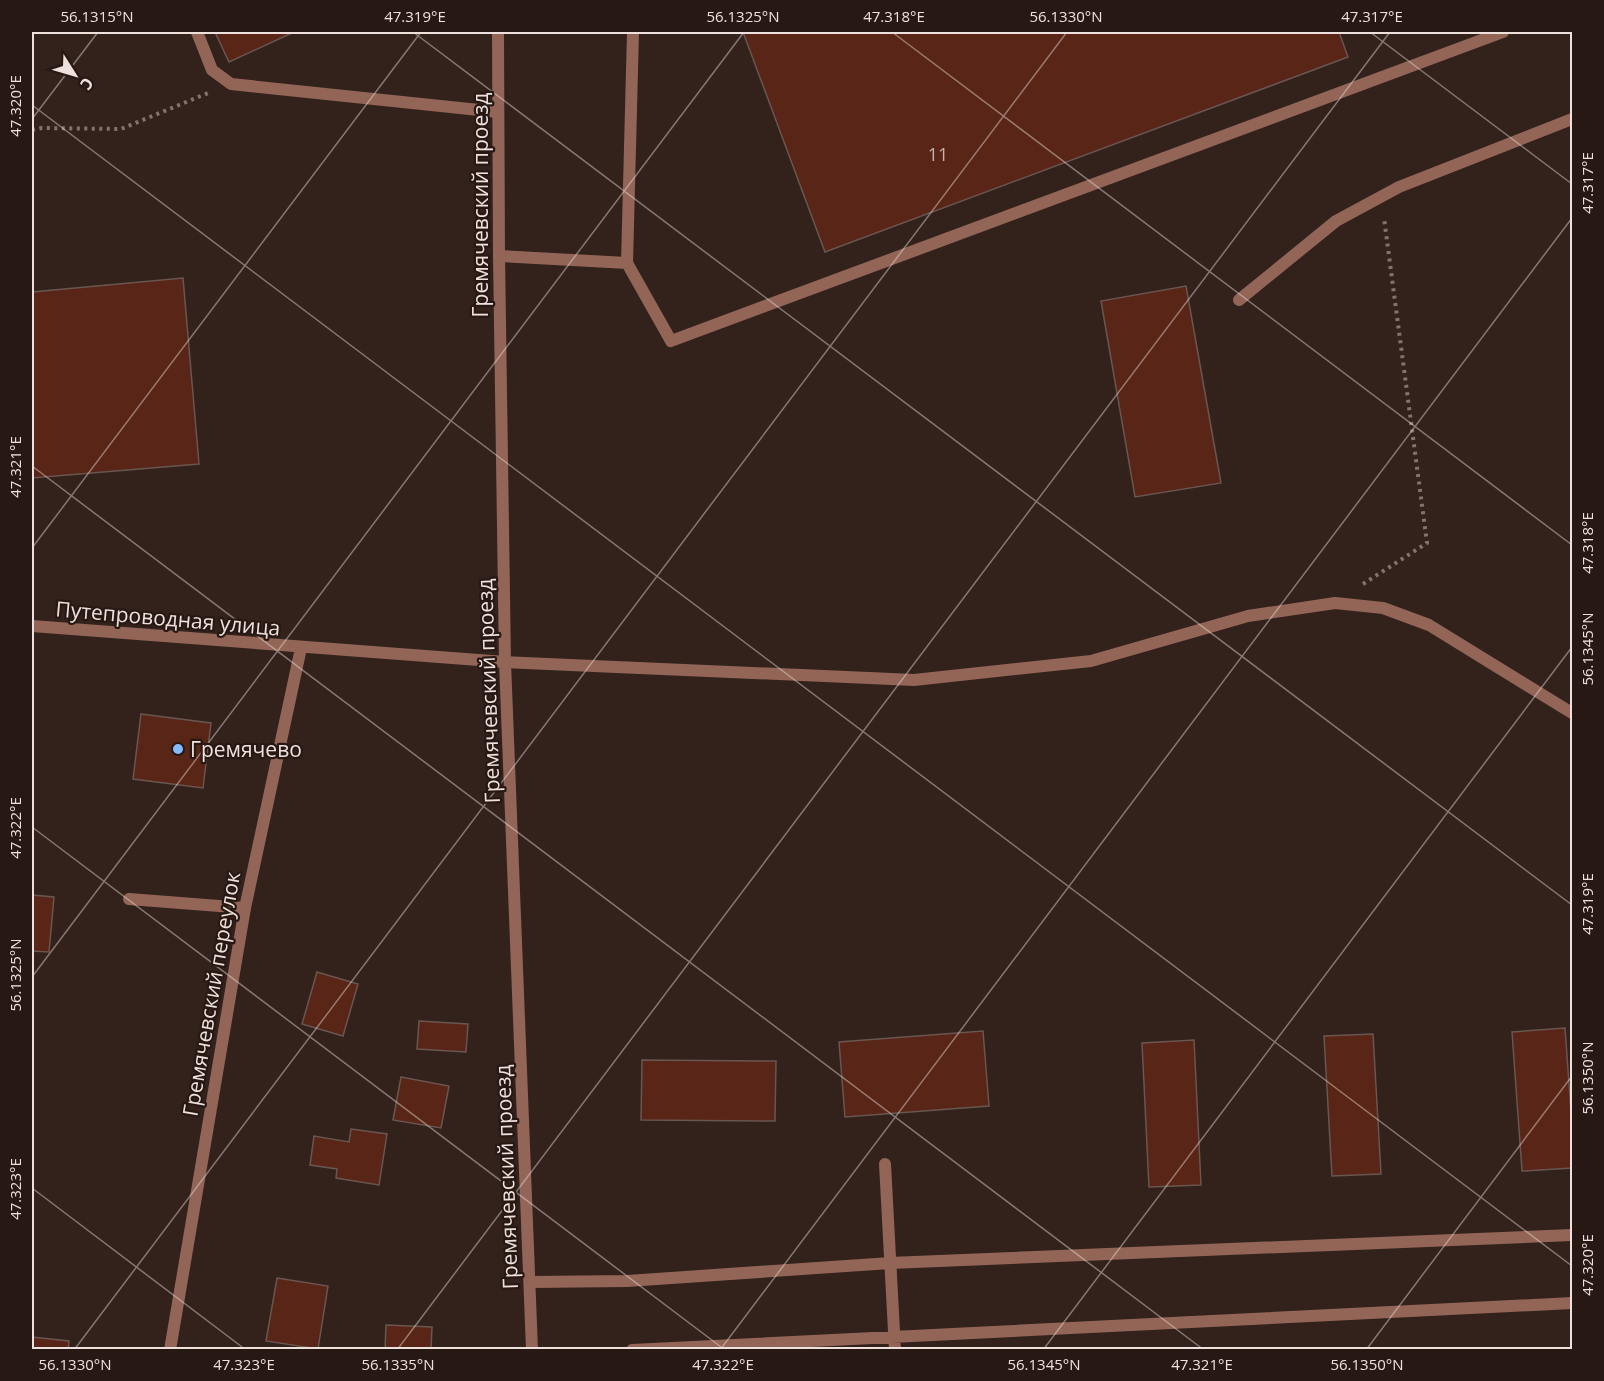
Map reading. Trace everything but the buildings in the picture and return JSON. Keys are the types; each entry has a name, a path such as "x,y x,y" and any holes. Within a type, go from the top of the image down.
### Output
{"street":[{"path":"197,32 212,70 231,84 498,112"},
{"name":"Гремячевский проезд","path":"498,32 505,662 532,1350"},
{"path":"633,32 627,263 671,341 1503,32"},
{"path":"1239,300 1336,221 1399,187 1572,119"},
{"path":"499,256 627,263"},
{"name":"Путепроводная улица","path":"32,626 505,662 914,680 1090,661 1248,616 1335,603 1383,608 1429,625 1572,713"},
{"name":"Гремячевский переулок","path":"170,1350 244,908 301,648"},
{"path":"129,899 244,908"},
{"path":"885,1164 895,1350"},
{"path":"530,1282 627,1281 890,1263 1572,1235"},
{"path":"632,1350 894,1335 1572,1303"}],"path":[{"path":"32,128 121,129 231,84"},
{"path":"1335,603 1427,543 1382,196"}],"place":[{"name":"Гремячево","path":"178,749"}]}
